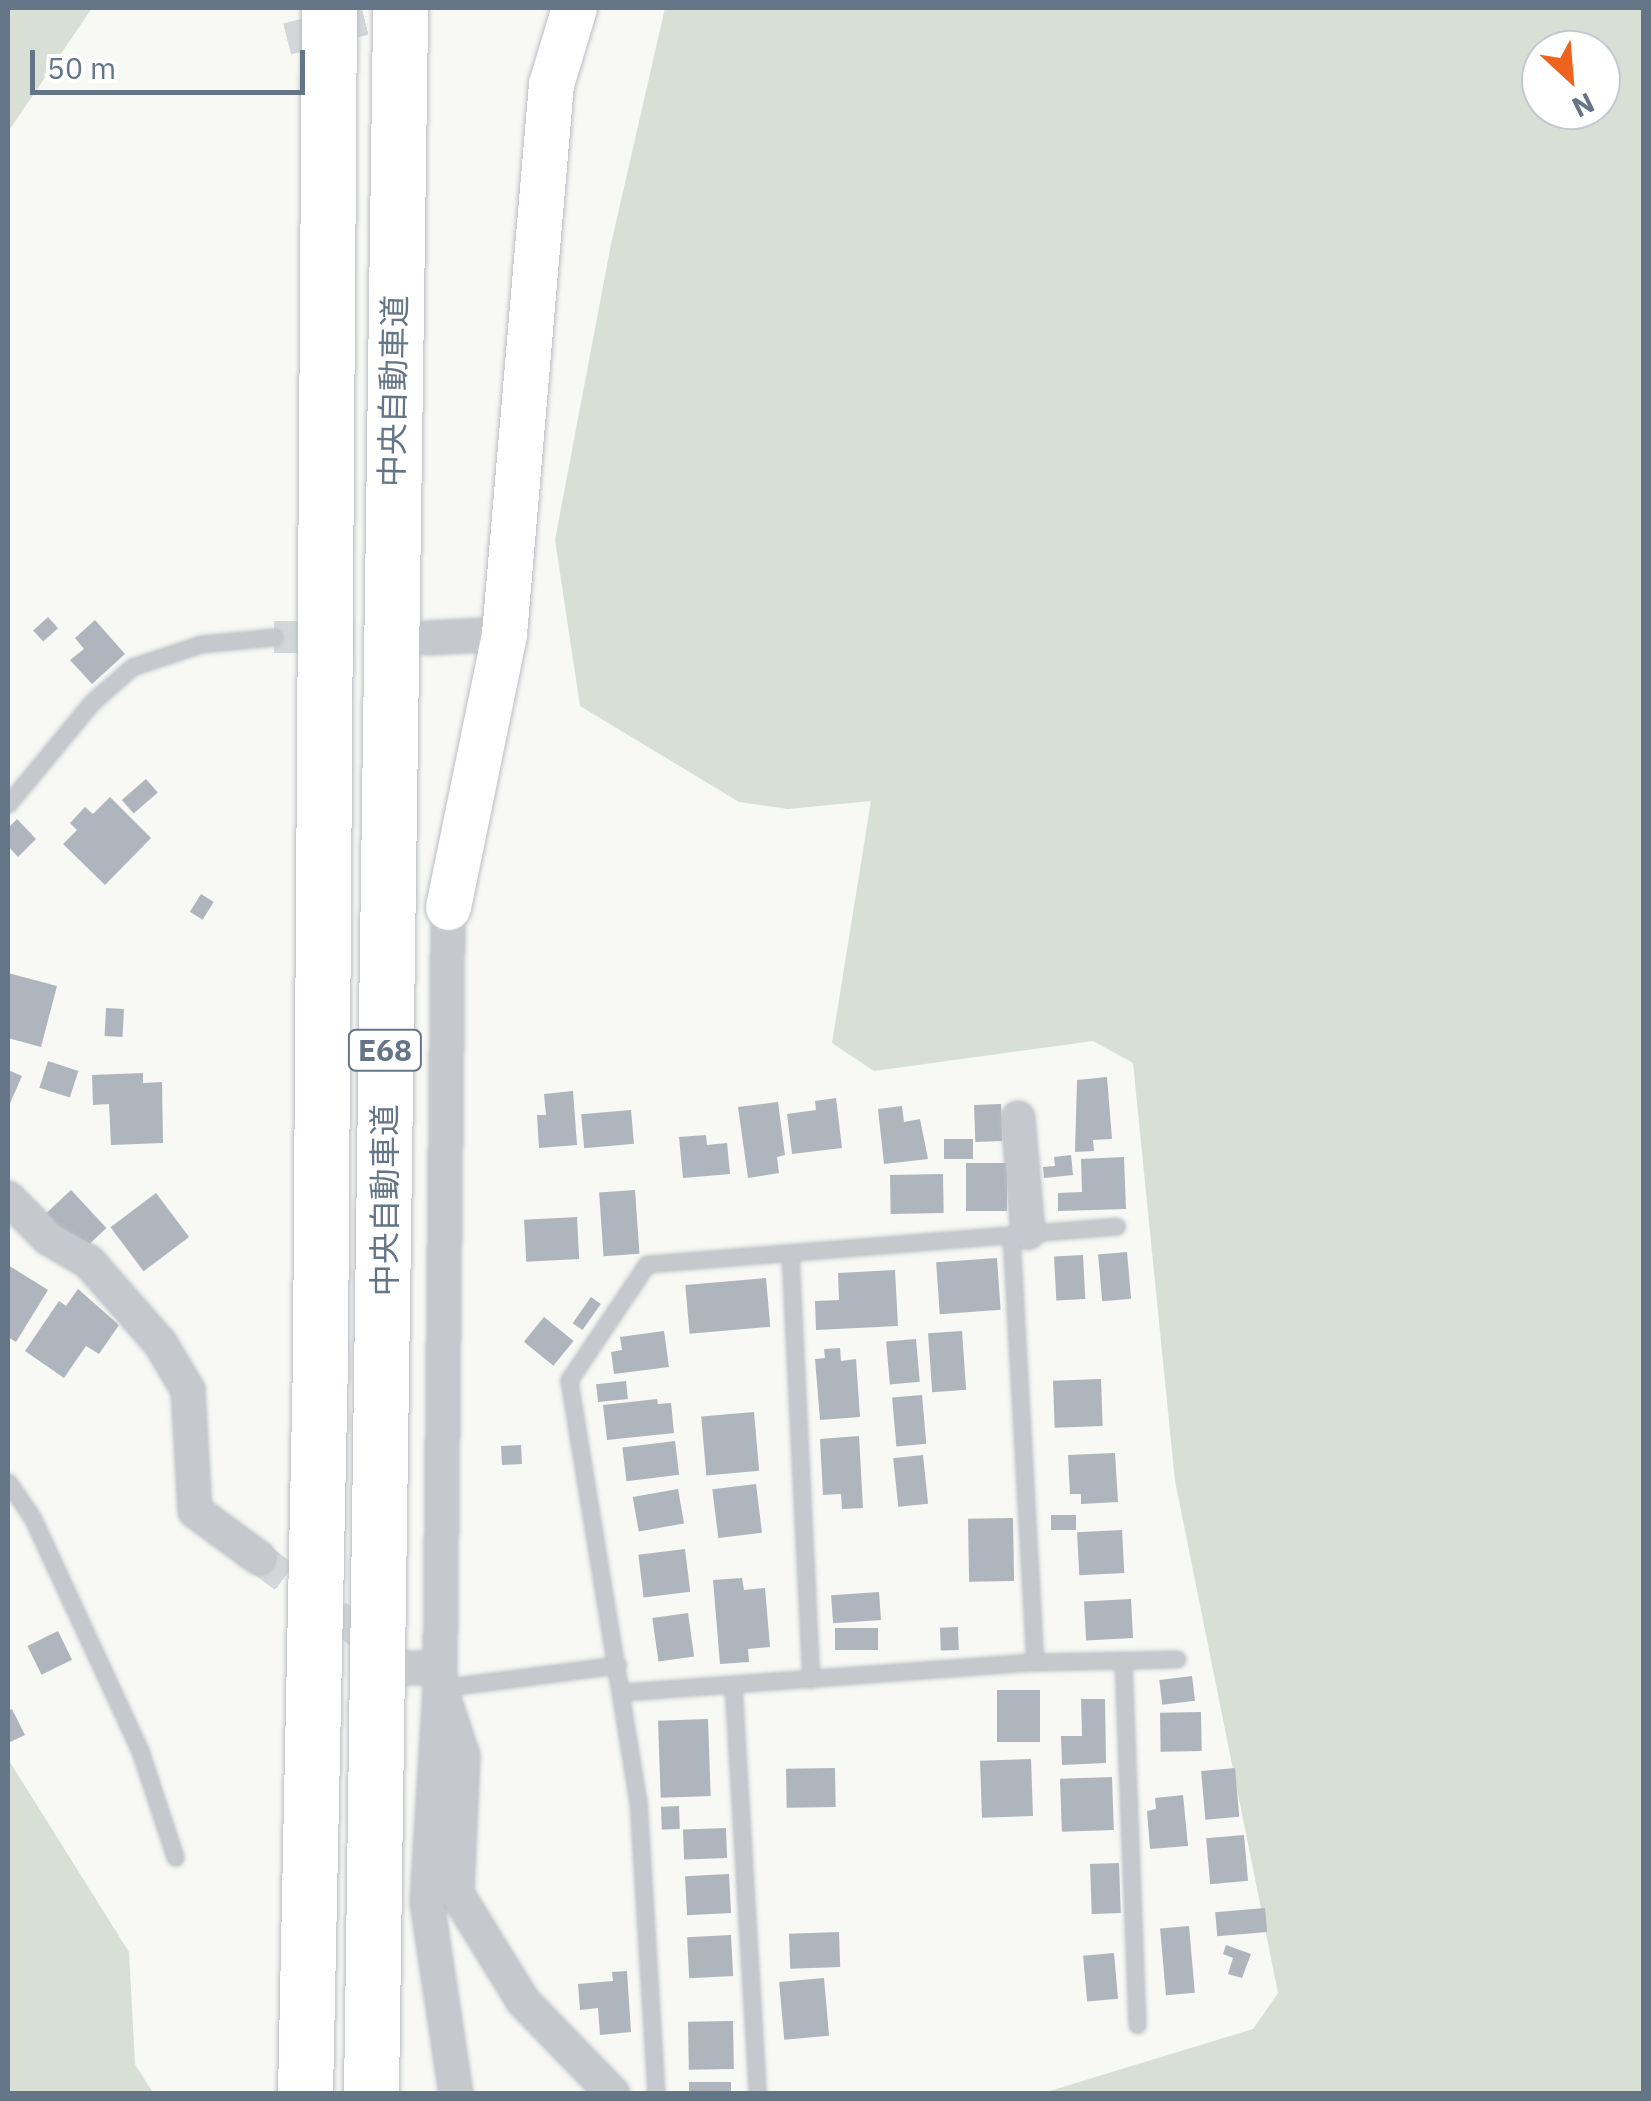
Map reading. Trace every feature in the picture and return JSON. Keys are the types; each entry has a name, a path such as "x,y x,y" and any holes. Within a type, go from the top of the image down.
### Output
{"highway":[{"name":"中央自動車道","path":"305,2094 320,1357 329,8"},
{"name":"中央自動車道","path":"370,2094 402,20"}],"street":[{"path":"456,2094 427,1902 440,1678 448,907 504,634 552,84 574,8"},
{"path":"428,638 504,634"},
{"path":"1018,1118 1020,1234"},
{"path":"8,1198 48,1238 88,1262 160,1343 188,1390 195,1512 259,1558"},
{"path":"407,1668 440,1678"},
{"path":"440,1678 463,1756 457,1894 523,2001 613,2094"}],"lane":[{"path":"8,804 92,702 132,667 201,644 274,637"},
{"path":"656,2094 638,1802 624,1692 568,1380 647,1264 1116,1226"},
{"path":"1020,1234 1036,1662"},
{"path":"790,1253 812,1679"},
{"path":"8,1482 32,1517 140,1751 175,1858"},
{"path":"624,1692 1036,1662 1177,1659"},
{"path":"1123,1660 1137,2025"},
{"path":"440,1678 618,1664"},
{"path":"733,1684 756,2094"}],"shaded area":[{"path":"8,8 92,8 8,132"},
{"path":"665,8 1643,8 1643,2093 1043,2093 1253,2029 1278,1993 1175,1481 1133,1063 1093,1041 874,1071 832,1043 871,801 788,809 739,802 580,706 555,540 611,244"},
{"path":"8,1759 129,1952 135,2064 153,2093 8,2093"}],"building":[{"path":"48,617 58,628 43,642 33,630"},
{"path":"95,620 125,654 92,684 70,660 84,649 75,638"},
{"path":"146,779 158,793 134,814 122,800"},
{"path":"110,797 151,838 105,885 63,844 77,830 70,823 85,807 93,814"},
{"path":"17,819 36,839 18,857 8,846 8,828"},
{"path":"201,894 214,902 203,920 190,912"},
{"path":"8,973 57,986 41,1047 8,1038"},
{"path":"106,1008 124,1009 123,1037 105,1036"},
{"path":"48,1061 78,1071 70,1098 39,1088"},
{"path":"8,1070 22,1076 8,1108"},
{"path":"143,1073 143,1083 162,1082 163,1143 111,1145 109,1104 93,1105 92,1075"},
{"path":"1107,1077 1112,1139 1093,1140 1094,1151 1075,1152 1077,1080"},
{"path":"573,1091 577,1145 539,1148 537,1115 546,1115 544,1094"},
{"path":"836,1098 842,1148 792,1154 787,1114 816,1110 815,1101"},
{"path":"778,1102 785,1155 777,1157 779,1173 748,1178 738,1107"},
{"path":"1001,1104 1002,1141 975,1142 974,1105"},
{"path":"902,1106 904,1122 920,1119 928,1159 884,1164 878,1109"},
{"path":"631,1110 634,1144 584,1148 581,1114"},
{"path":"706,1135 707,1145 727,1143 730,1174 683,1178 679,1137"},
{"path":"944,1139 973,1139 973,1159 944,1159"},
{"path":"1071,1155 1073,1175 1044,1178 1043,1167 1055,1166 1054,1157"},
{"path":"1124,1157 1126,1209 1058,1211 1058,1193 1082,1192 1081,1159"},
{"path":"966,1163 1007,1163 1007,1211 966,1211"},
{"path":"943,1174 944,1213 891,1214 890,1175"},
{"path":"71,1190 106,1228 82,1251 46,1213"},
{"path":"635,1190 639,1254 604,1256 599,1193"},
{"path":"156,1193 189,1237 144,1271 110,1227"},
{"path":"577,1217 579,1259 526,1262 524,1220"},
{"path":"1127,1252 1131,1299 1102,1301 1098,1255"},
{"path":"1083,1255 1085,1299 1056,1300 1054,1257"},
{"path":"997,1258 1001,1310 940,1314 936,1262"},
{"path":"8,1265 48,1290 16,1342 8,1337"},
{"path":"895,1270 898,1326 816,1330 815,1301 839,1300 838,1273"},
{"path":"766,1278 770,1327 690,1334 685,1285"},
{"path":"78,1289 119,1325 99,1354 86,1346 64,1378 25,1351 59,1301 66,1306"},
{"path":"591,1297 601,1304 582,1330 573,1323"},
{"path":"544,1317 574,1341 553,1366 524,1342"},
{"path":"664,1331 669,1367 614,1374 611,1352 622,1350 620,1337"},
{"path":"962,1331 966,1390 932,1392 928,1333"},
{"path":"916,1339 920,1382 890,1384 886,1342"},
{"path":"840,1348 841,1361 856,1359 860,1417 820,1420 815,1359 825,1358 824,1349"},
{"path":"1101,1379 1103,1426 1055,1428 1053,1381"},
{"path":"626,1381 628,1399 598,1402 596,1384"},
{"path":"922,1395 926,1444 896,1446 892,1398"},
{"path":"657,1399 658,1404 671,1403 674,1433 607,1440 603,1405"},
{"path":"754,1412 759,1471 706,1475 701,1417"},
{"path":"859,1436 863,1508 842,1509 841,1494 823,1495 820,1439"},
{"path":"675,1441 679,1475 627,1481 622,1447"},
{"path":"521,1445 522,1464 502,1465 501,1446"},
{"path":"1115,1453 1118,1502 1081,1504 1081,1494 1070,1494 1068,1455"},
{"path":"923,1455 928,1504 898,1507 893,1458"},
{"path":"756,1484 762,1533 718,1538 712,1489"},
{"path":"678,1489 684,1523 639,1531 633,1497"},
{"path":"1051,1515 1076,1515 1076,1530 1051,1530"},
{"path":"1013,1518 1014,1581 969,1582 968,1519"},
{"path":"1122,1530 1124,1573 1079,1575 1077,1532"},
{"path":"685,1549 690,1592 644,1597 638,1555"},
{"path":"742,1578 744,1590 765,1588 770,1647 748,1649 749,1662 720,1664 713,1580"},
{"path":"879,1592 881,1620 833,1623 831,1595"},
{"path":"1131,1599 1133,1638 1086,1640 1084,1601"},
{"path":"688,1613 694,1657 658,1662 652,1618"},
{"path":"958,1627 959,1650 941,1651 940,1628"},
{"path":"835,1628 878,1628 878,1650 835,1650"},
{"path":"58,1631 72,1660 41,1675 27,1646"},
{"path":"1192,1676 1195,1701 1162,1705 1159,1680"},
{"path":"997,1690 1040,1690 1040,1742 997,1742"},
{"path":"1081,1699 1105,1699 1106,1763 1062,1765 1061,1736 1082,1736"},
{"path":"12,1709 25,1735 8,1743 8,1711"},
{"path":"1201,1712 1202,1751 1161,1752 1160,1713"},
{"path":"708,1719 711,1796 661,1798 658,1721"},
{"path":"1031,1759 1033,1816 982,1818 980,1761"},
{"path":"835,1768 836,1807 787,1808 786,1769"},
{"path":"1235,1768 1239,1817 1205,1820 1201,1771"},
{"path":"1112,1777 1114,1830 1062,1832 1060,1779"},
{"path":"1183,1795 1188,1846 1150,1849 1147,1811 1156,1809 1155,1798"},
{"path":"679,1806 680,1829 662,1830 661,1807"},
{"path":"726,1828 727,1858 684,1859 683,1830"},
{"path":"1244,1835 1248,1881 1210,1884 1206,1838"},
{"path":"1119,1863 1121,1913 1092,1914 1090,1864"},
{"path":"729,1874 731,1913 687,1915 685,1876"},
{"path":"1265,1908 1267,1932 1217,1936 1215,1912"},
{"path":"1189,1926 1195,1993 1166,1995 1160,1929"},
{"path":"839,1932 840,1967 790,1969 789,1934"},
{"path":"731,1935 733,1976 689,1978 687,1937"},
{"path":"1226,1945 1251,1954 1242,1978 1228,1974 1233,1958 1223,1954"},
{"path":"1114,1953 1118,1999 1087,2002 1083,1956"},
{"path":"627,1971 631,2032 600,2035 598,2008 580,2010 578,1984 613,1981 612,1972"},
{"path":"824,1978 829,2036 784,2040 779,1982"},
{"path":"733,2021 734,2069 689,2070 688,2022"},
{"path":"689,2082 731,2082 731,2094 689,2094"}],"tunnel":[{"path":"287,39 408,8"},
{"path":"274,637 408,638"},
{"path":"259,1558 384,1651"}]}
